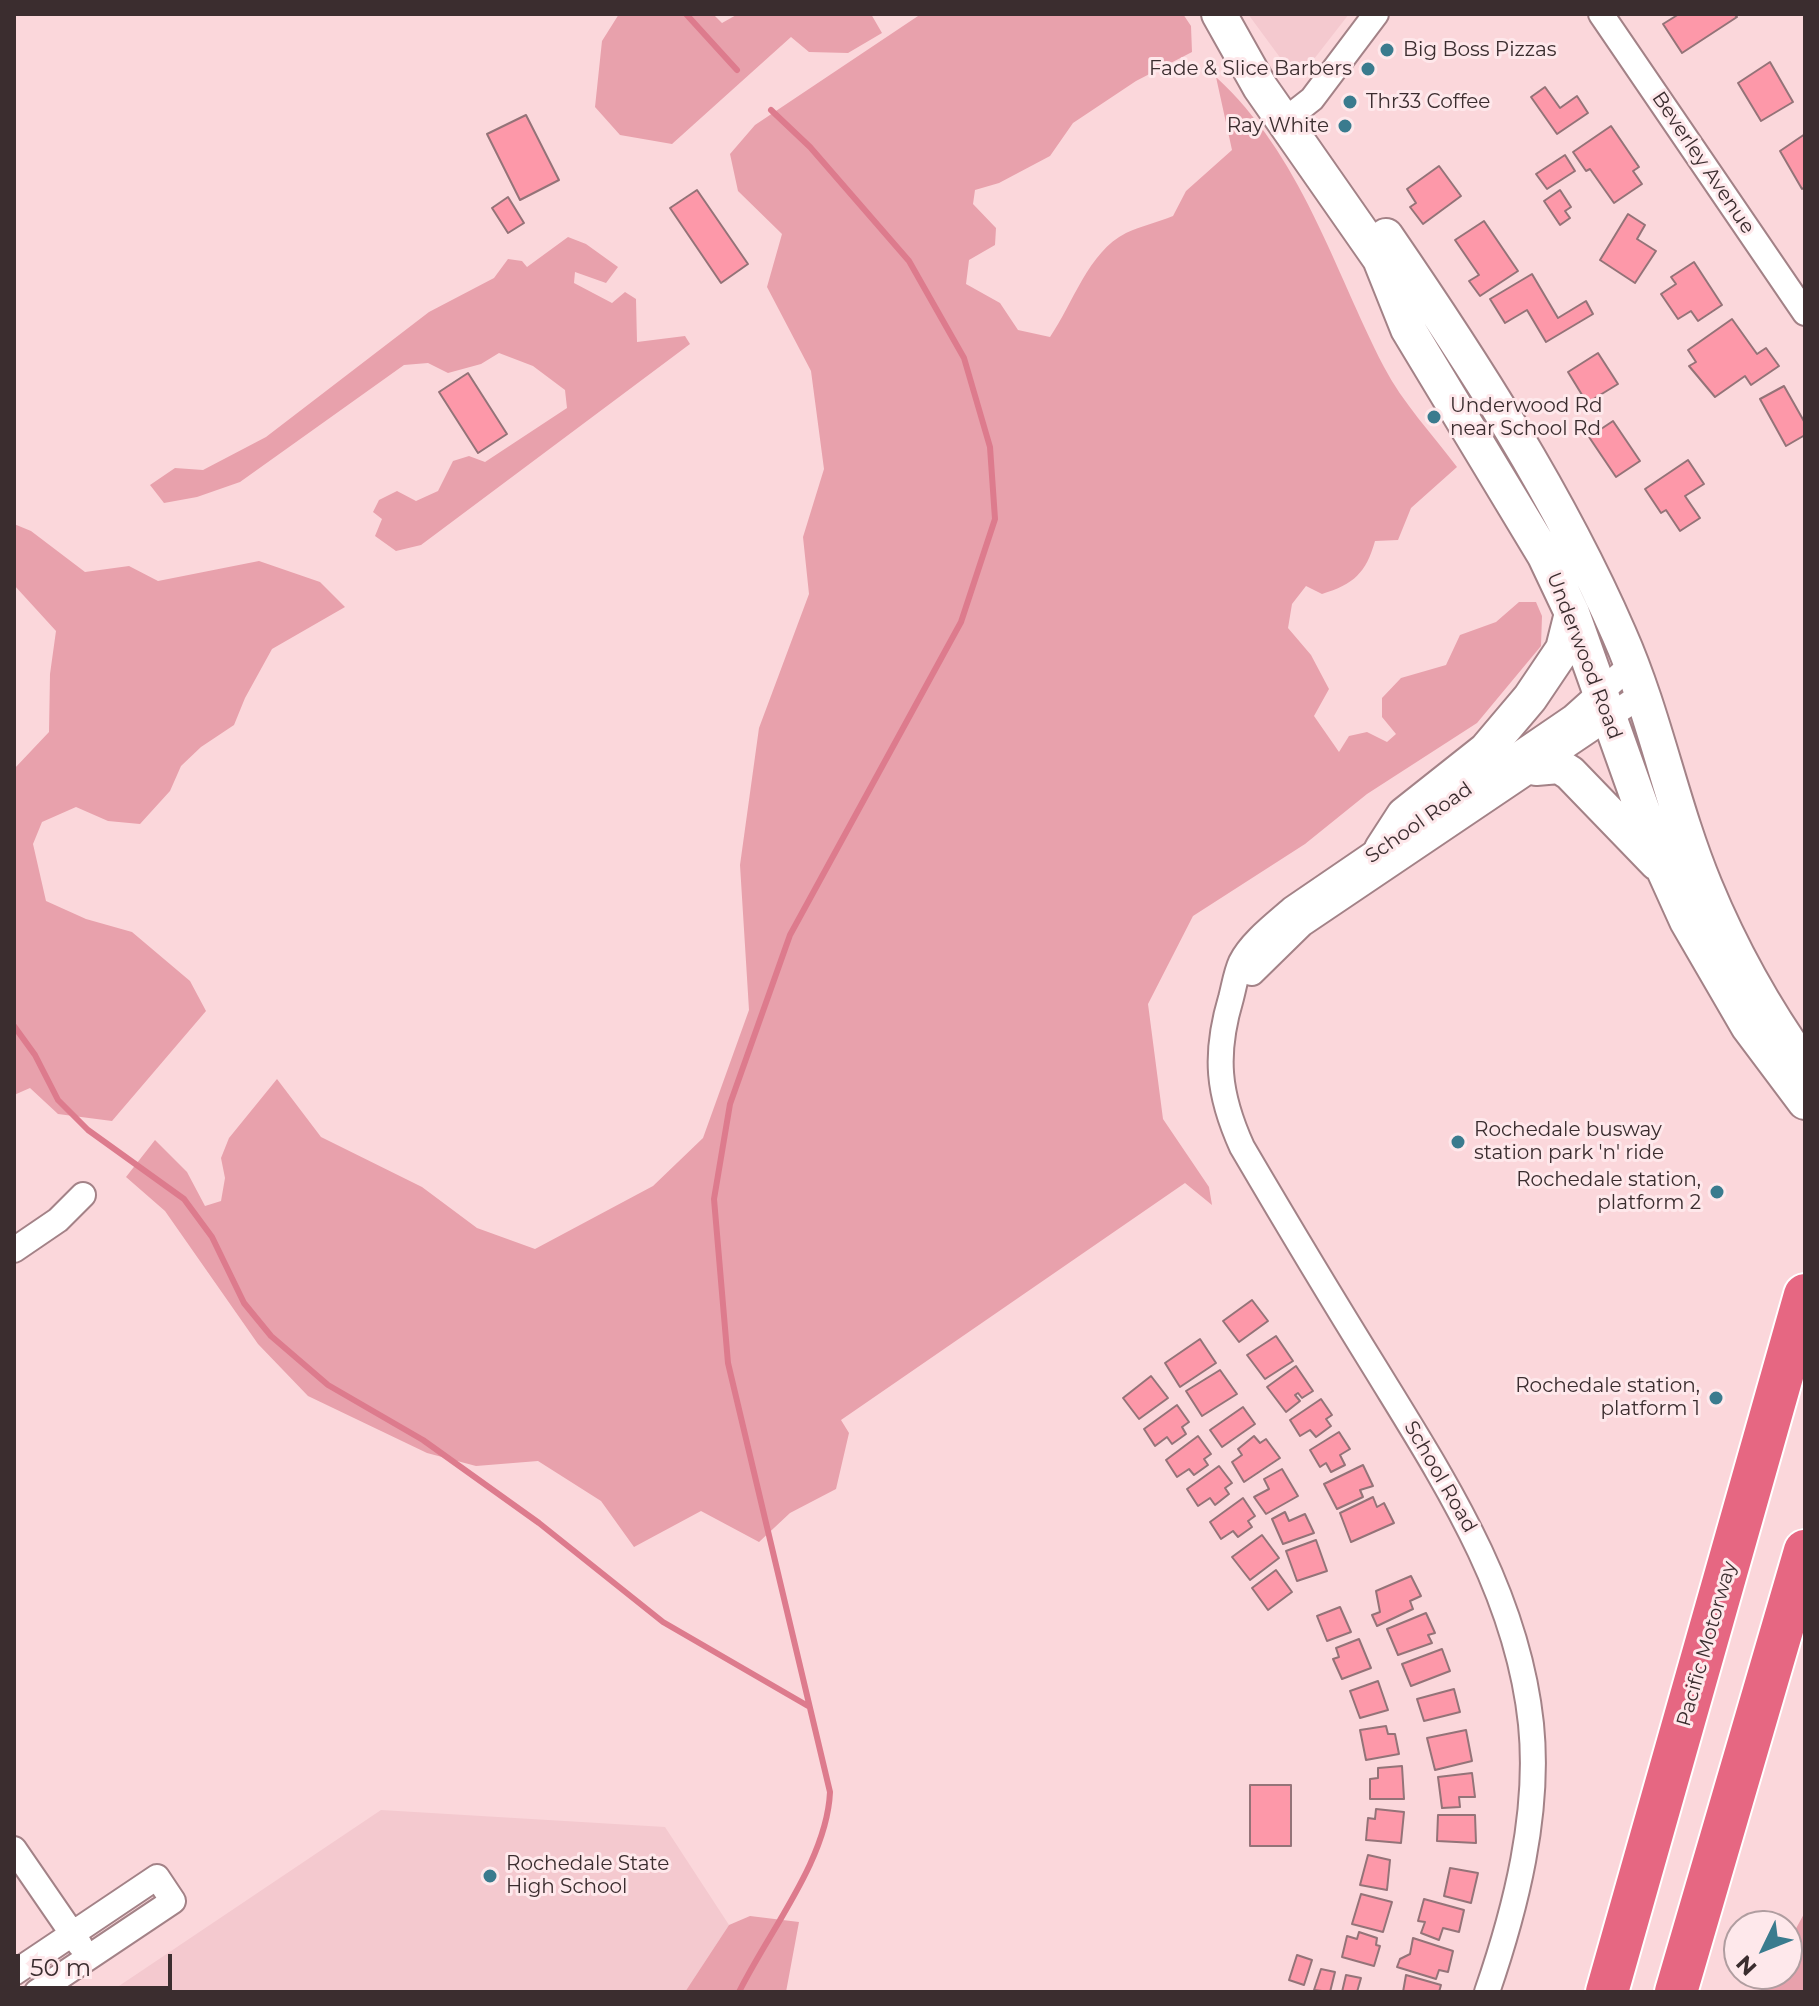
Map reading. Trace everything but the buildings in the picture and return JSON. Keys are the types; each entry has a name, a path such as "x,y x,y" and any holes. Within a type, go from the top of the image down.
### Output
{"highway":[{"name":"Pacific Motorway","path":"1607,1992 1805,1295"},
{"path":"1676,1992 1805,1551"}],"main road":[{"name":"Underwood Road","path":"1219,14 1245,63 1292,116 1487,393 1581,558 1637,680 1705,886 1754,1013 1805,1102"},
{"name":"Underwood Road","path":"1236,14 1292,116 1380,259 1408,329 1510,493 1572,613 1663,868 1710,964 1805,1066"},
{"path":"1382,849 1404,815 1486,750 1530,698 1563,649 1572,613"},
{"path":"1536,768 1559,766 1570,773 1663,868"}],"street":[{"path":"1292,116 1376,14"},
{"name":"Beverley Avenue","path":"1601,14 1805,313"},
{"name":"School Road","path":"1231,998 1280,942 1302,924 1536,768 1637,680"},
{"name":"School Road","path":"1487,1992 1518,1889 1532,1780 1531,1724 1509,1619 1493,1574 1457,1504 1242,1147 1225,1110 1219,1066 1221,1030 1242,961 1269,929 1292,909 1573,717 1606,706"},
{"path":"14,1250 58,1220 83,1195"},
{"path":"14,1849 88,1957"},
{"path":"14,1973 157,1877 173,1901 37,1992"}],"shaded area":[{"path":"619,14 713,14 722,23 738,14 871,14 882,33 848,53 809,52 791,37 672,144 620,135 595,107 602,41"},
{"path":"921,14 1183,14 1191,26 1192,52 1136,81 1073,123 1050,156 999,183 975,190 973,204 996,228 995,245 969,260 966,284 1000,303 1018,330 1050,337 1101,253 1126,233 1173,216 1186,191 1232,150 1216,77 1246,108 1293,177 1391,380 1457,467 1411,508 1398,540 1375,541 1357,576 1343,586 1322,594 1306,586 1292,604 1288,628 1311,655 1329,689 1314,716 1339,752 1349,736 1367,732 1387,742 1396,734 1382,717 1382,698 1401,678 1446,665 1460,635 1496,622 1519,602 1536,602 1542,616 1541,646 1477,723 1367,794 1305,844 1193,916 1148,1004 1163,1119 1209,1187 1212,1205 1185,1183 841,1420 849,1433 836,1489 790,1513 759,1542 701,1511 634,1547 601,1501 538,1461 476,1466 427,1453 308,1396 258,1344 165,1211 126,1177 155,1140 187,1172 205,1206 221,1201 225,1178 221,1158 229,1138 277,1079 321,1137 422,1187 477,1228 535,1249 653,1186 703,1138 749,1010 740,865 759,728 809,594 803,537 824,469 811,371 767,287 782,234 738,191 730,154 755,125"},
{"path":"1248,14 1349,14 1307,68 1297,74 1287,67"},
{"path":"568,237 586,244 618,267 606,283 575,272 574,283 612,303 625,292 636,299 637,342 685,336 690,344 421,545 396,551 375,536 382,519 373,512 379,500 397,491 416,501 438,491 453,461 469,456 485,462 567,408 565,390 533,366 499,353 481,364 448,373 428,363 404,365 240,482 197,497 164,503 150,485 175,468 203,470 266,437 429,312 494,278 508,259 522,261 527,267"},
{"path":"14,524 31,531 85,572 129,566 158,581 259,561 320,582 345,607 272,649 234,725 201,747 181,766 170,791 140,824 108,821 76,807 42,822 33,844 46,901 86,919 132,932 190,981 206,1011 112,1121 58,1114 30,1088 14,1095 14,769 49,732 50,674 56,631 14,585"},
{"name":"Rochedale State High School","path":"381,1810 665,1827 729,1925 685,1992 110,1992"},
{"path":"1805,1912 1805,1992 1761,1992 1803,1990"},
{"path":"750,1916 799,1922 786,1992 685,1992 729,1925"}],"waterway":[{"path":"686,14 737,70"},
{"path":"739,1992 808,1869 819,1843 830,1792 728,1363 714,1199 730,1104 790,935 961,622 995,519 990,447 964,358 909,261 810,147 771,110"},
{"path":"14,1026 35,1055 58,1100 88,1130 184,1199 212,1237 244,1303 271,1336 328,1385 423,1440 539,1523 663,1622 808,1706"}],"place":[{"name":"Big Boss Pizzas","path":"1387,50"},
{"name":"Fade & Slice Barbers","path":"1368,69"},
{"name":"Thr33 Coffee","path":"1350,102"},
{"name":"Ray White","path":"1345,126"},
{"name":"Underwood Rd near School Rd","path":"1434,417"},
{"name":"Rochedale busway station park 'n' ride","path":"1458,1142"},
{"name":"Rochedale station, platform 2","path":"1717,1192"},
{"name":"Rochedale station, platform 1","path":"1716,1398"},
{"name":"Rochedale State High School","path":"490,1876"}]}
